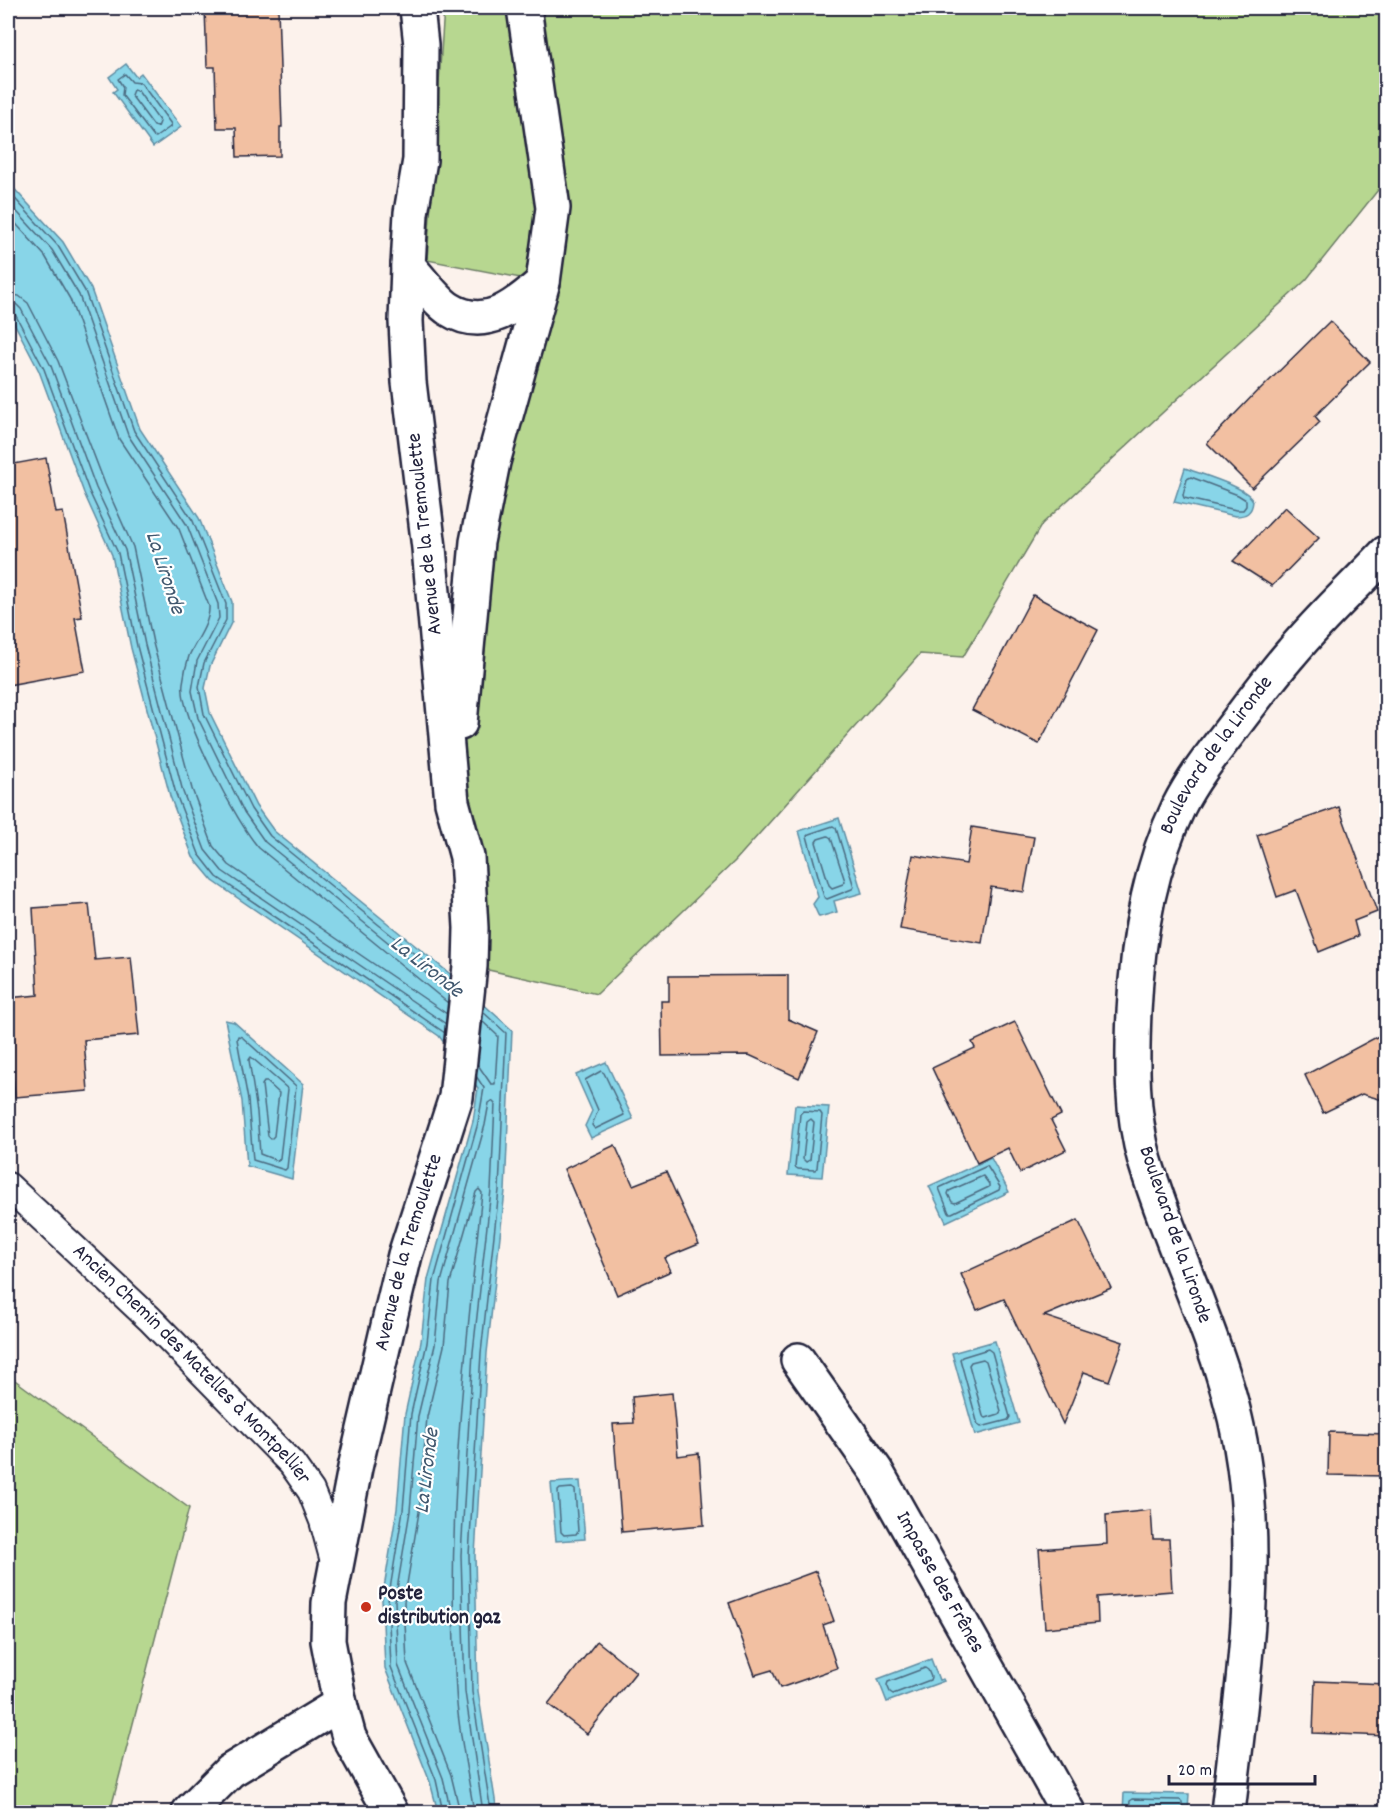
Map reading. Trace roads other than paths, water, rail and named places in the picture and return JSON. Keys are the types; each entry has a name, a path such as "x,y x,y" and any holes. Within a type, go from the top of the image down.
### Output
{"street":[{"name":"Avenue de la Tremoulette","path":"391,1812 349,1737 328,1641 329,1603 355,1468 405,1255 456,1097 470,966 471,928 467,857 452,802 429,548 409,382 406,321 408,266 411,213 420,160 421,45 417,8"},
{"name":"Avenue de la Tremoulette","path":"452,802 477,542 493,462 543,282 553,208 524,8"},
{"path":"408,266 448,308 467,318 485,318 503,312 520,303 543,282"},
{"name":"Boulevard de la Lironde","path":"1228,1812 1248,1621 1251,1540 1244,1462 1214,1347 1145,1160 1138,1131 1132,1051 1140,953 1150,896 1162,850 1180,806 1204,765 1292,652 1386,553"},
{"name":"Impasse des Frênes","path":"798,1360 876,1471 1068,1812"},
{"path":"189,1812 230,1770 340,1704"}],"lane":[{"name":"Ancien Chemin des Matelles à Montpellier","path":"8,1186 150,1318 292,1464 311,1491 323,1521 336,1569"}],"water":[{"path":"126,64 136,77 141,73 181,127 153,147 113,92 117,89 109,77"},
{"name":"La Lironde","path":"8,182 63,242 91,289 140,429 199,518 232,602 232,621 210,666 205,688 210,713 256,806 274,831 449,973 512,1030 505,1191 487,1353 475,1555 478,1691 497,1812 438,1812 430,1782 385,1668 382,1600 397,1509 405,1414 421,1342 428,1279 473,1121 478,1088 439,1036 213,881 193,857 170,796 131,648 112,555 84,493 39,371 8,311"},
{"path":"1185,468 1242,491 1253,501 1250,511 1235,516 1174,502"},
{"path":"839,818 862,893 834,901 837,912 819,917 813,904 818,897 799,831"},
{"path":"225,1020 234,1022 303,1084 292,1179 247,1166 242,1101"},
{"path":"606,1062 633,1119 591,1138 585,1126 592,1111 576,1075"},
{"path":"795,1105 829,1107 822,1177 788,1175"},
{"path":"991,1158 1009,1192 946,1222 929,1186"},
{"path":"995,1341 1019,1423 975,1435 952,1353"},
{"path":"580,1481 585,1539 556,1541 551,1483"},
{"path":"931,1659 939,1680 944,1681 887,1702 878,1679"},
{"path":"1124,1793 1189,1794 1188,1812 1123,1812"}],"place":[{"name":"Poste distribution gaz","path":"366,1607"}]}
